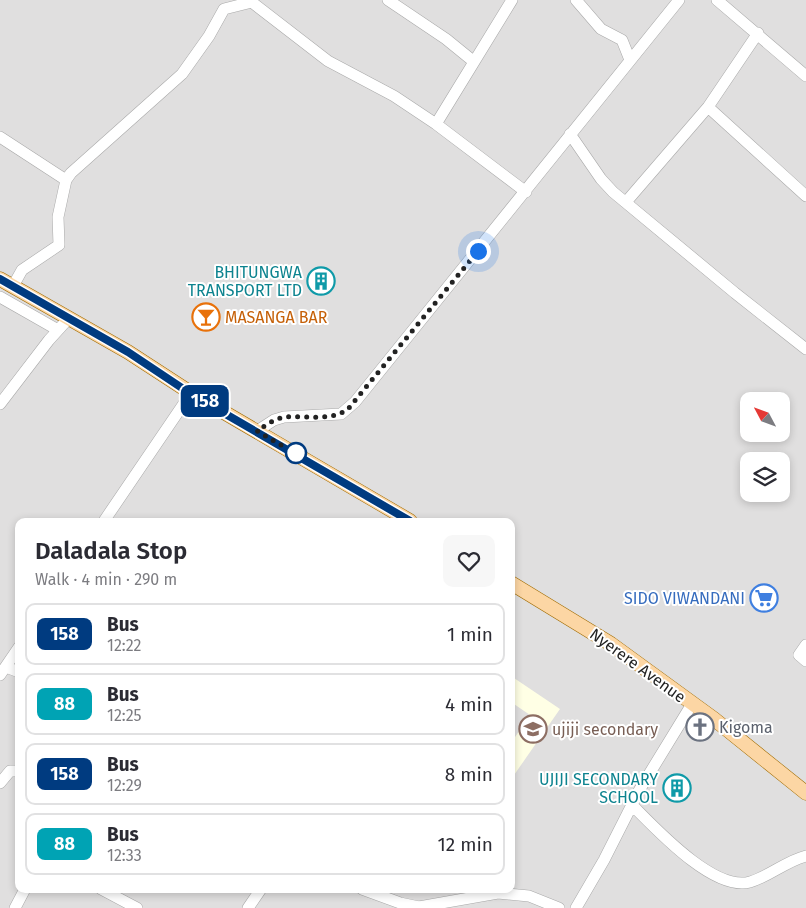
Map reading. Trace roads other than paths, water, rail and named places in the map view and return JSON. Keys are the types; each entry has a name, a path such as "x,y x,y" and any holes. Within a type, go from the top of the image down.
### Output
{"main road":[{"path":"0,279 128,352 191,394 405,518"},
{"name":"Nyerere Avenue","path":"515,585 612,644 806,793"}],"street":[{"path":"388,0 446,39 473,61"},
{"path":"436,124 512,0"},
{"path":"576,0 601,29 622,40 630,60"},
{"path":"257,431 274,420 284,417 333,416 348,409 425,318 570,134 679,0"},
{"path":"717,0 758,33 806,76"},
{"path":"12,286 22,270 59,245 58,217 66,180 82,163 182,74 209,36 224,9 251,1 328,61 384,89 436,124 526,192"},
{"path":"626,202 708,107 758,33"},
{"path":"708,107 806,196"},
{"path":"570,134 601,179 626,202 735,293 806,349"},
{"path":"0,137 66,180"},
{"path":"0,297 58,330"},
{"path":"0,404 69,318"},
{"path":"106,518 191,394"},
{"path":"806,645 799,655 806,661"},
{"path":"3,671 15,653"},
{"path":"576,908 604,860 632,805 692,704"},
{"path":"0,783 10,771 15,771"},
{"path":"632,805 700,866 729,882 749,882 806,856"},
{"path":"15,908 23,893"},
{"path":"108,893 137,908"},
{"path":"248,908 258,893"},
{"path":"369,893 390,904 419,907 498,893 529,896 559,908"}],"place":[{"name":"BHITUNGWA TRANSPORT LTD","path":"321,281"},
{"name":"MASANGA BAR","path":"206,317"},
{"name":"SIDO VIWANDANI","path":"764,598"},
{"name":"Kigoma","path":"700,727"},
{"name":"ujiji secondary","path":"533,729"},
{"name":"UJIJI SECONDARY SCHOOL","path":"677,788"}]}
